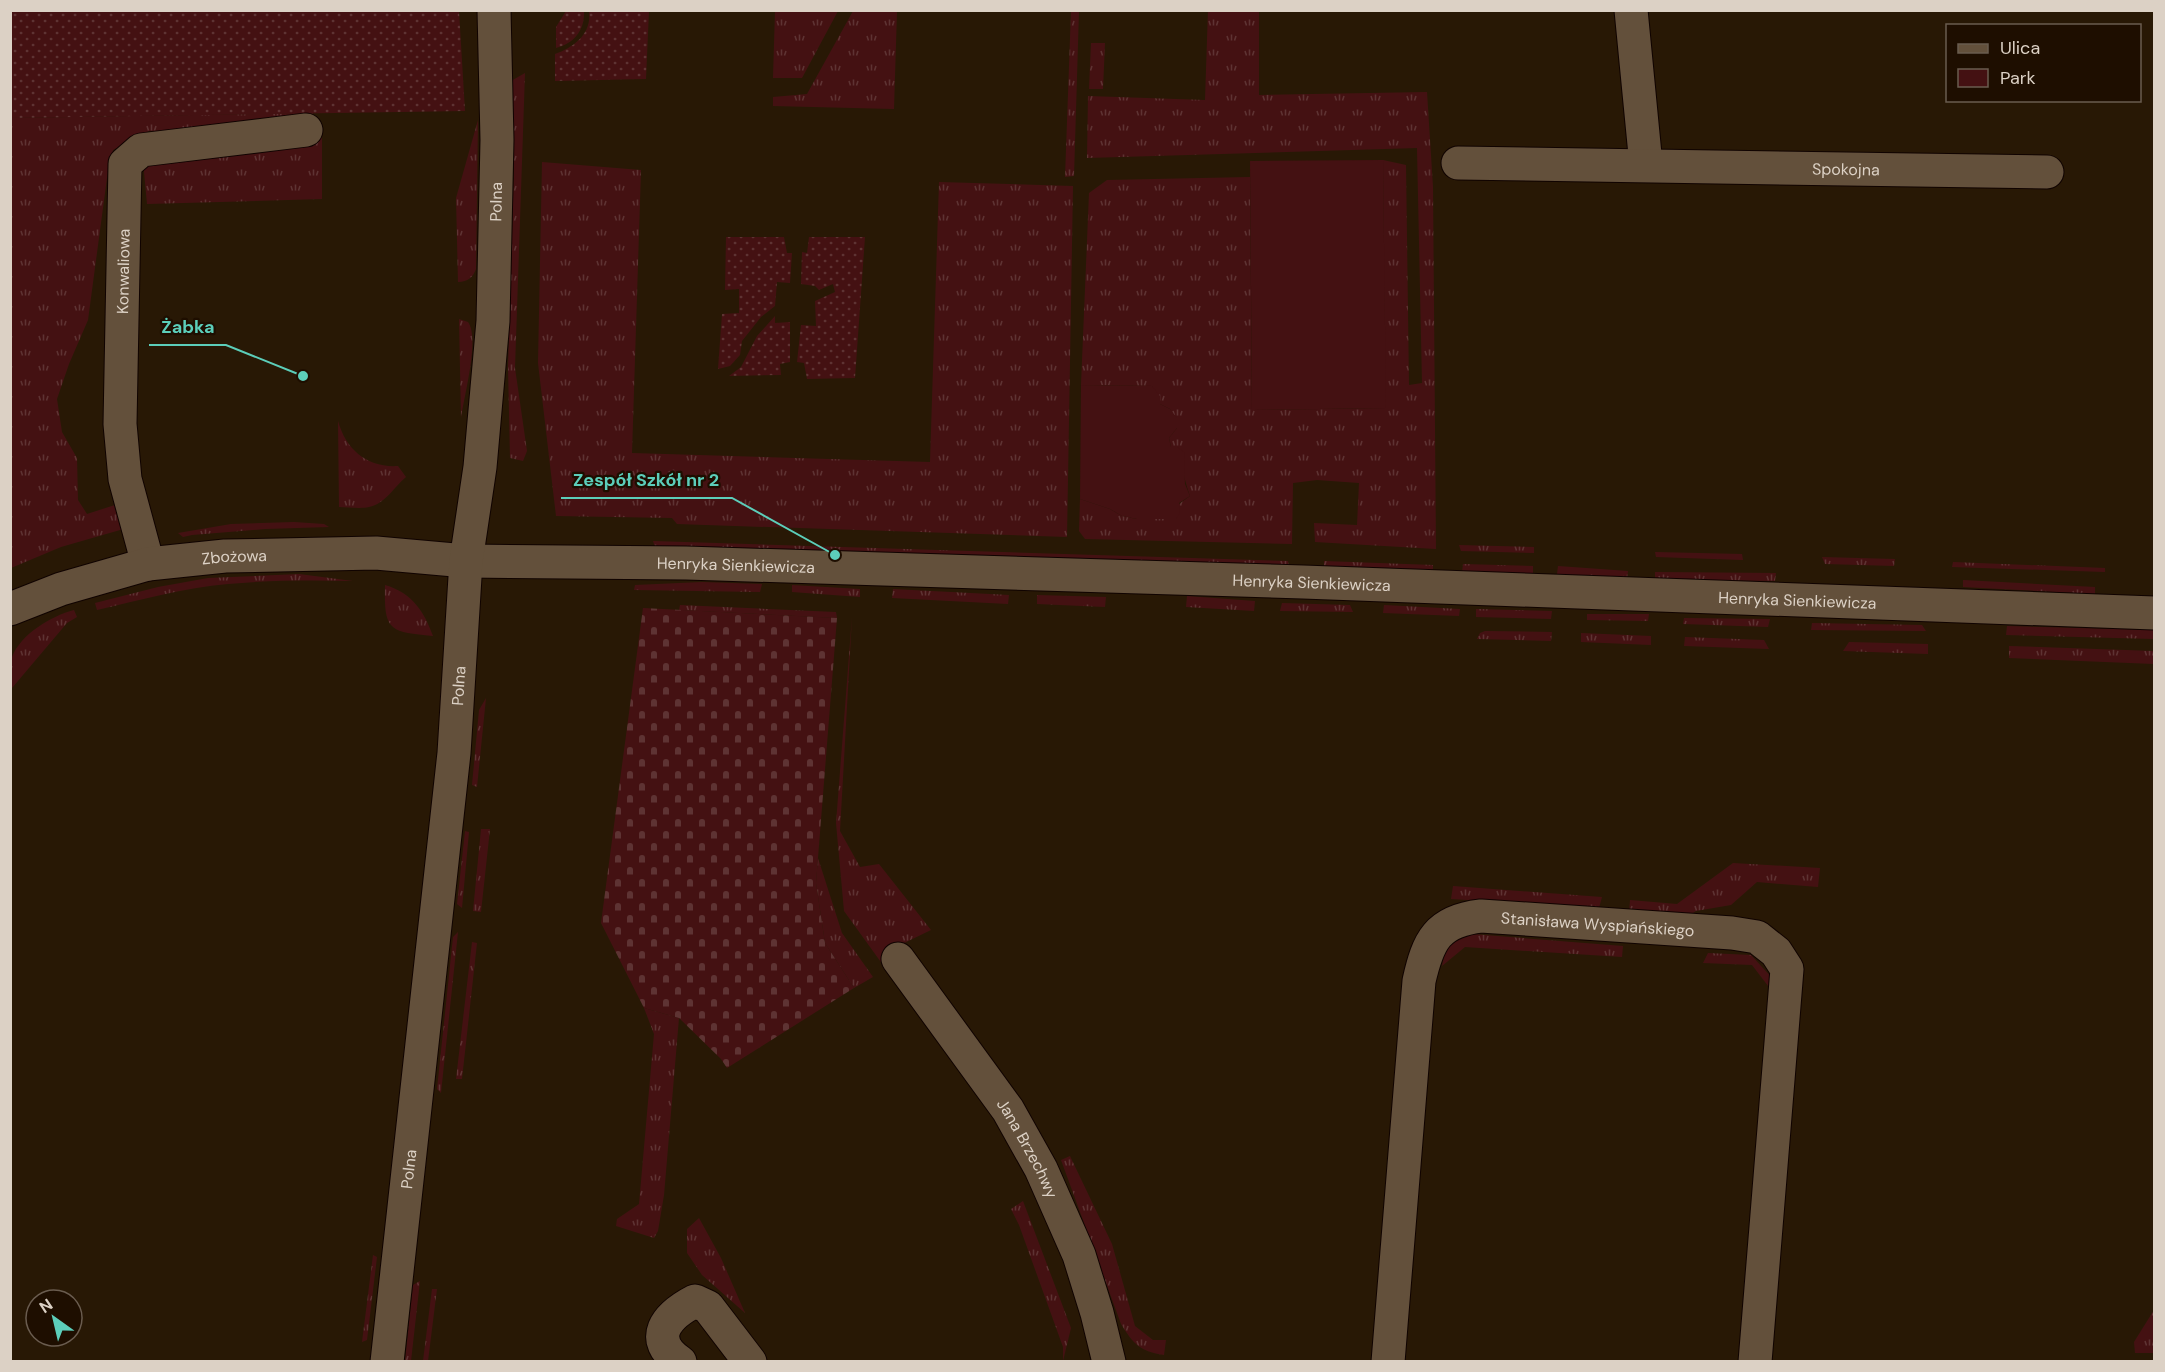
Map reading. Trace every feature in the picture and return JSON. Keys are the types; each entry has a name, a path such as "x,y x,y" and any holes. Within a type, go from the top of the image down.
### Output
{"street":[{"name":"Polna","path":"387,1362 454,753 466,561 480,468 493,321 497,140 494,10"},
{"path":"1631,10 1646,165"},
{"name":"Konwaliowa","path":"148,564 125,479 120,424 125,164 141,150 306,130"},
{"name":"Spokojna","path":"1458,163 2047,171"},
{"name":"Zbożowa","path":"10,609 61,589 148,564 225,556 376,554 466,561"},
{"name":"Henryka Sienkiewicza","path":"466,561 686,563 1279,581 2154,613"},
{"name":"Stanisława Wyspiańskiego","path":"1388,1362 1419,981 1425,954 1439,932 1461,918 1481,916 1732,933 1758,937 1776,952 1787,969 1755,1362"},
{"name":"Jana Brzechwy","path":"898,959 1008,1110 1041,1168 1079,1255 1109,1362"},
{"path":"680,1362 669,1354 662,1342 664,1330 670,1318 680,1308 694,1301 708,1306 750,1362"}],"green space":[{"path":"1208,10 1259,11 1259,95 1427,92 1433,187 1436,549 1315,542 1314,523 1357,525 1359,483 1317,480 1293,483 1292,544 1085,539 1079,531 1080,499 1110,509 1122,516 1137,519 1176,519 1179,504 1190,496 1177,447 1171,447 1169,438 1177,428 1170,409 1160,404 1152,386 1081,385 1089,193 1107,180 1250,177 1252,410 1385,408 1383,160 1406,165 1409,385 1422,383 1417,148 1087,158 1088,96 1205,100"},
{"path":"10,11 459,11 465,111 11,118"},
{"path":"566,11 584,11 583,24 573,40 556,48 556,27"},
{"path":"589,11 649,11 646,79 555,81 555,54 569,48 585,33"},
{"path":"775,11 838,11 802,78 773,78"},
{"path":"853,11 897,11 894,109 773,106 773,97 807,94"},
{"path":"1071,11 1079,11 1074,176 1065,177"},
{"path":"1091,43 1105,43 1103,89 1089,89"},
{"path":"525,73 515,368 527,451 523,461 510,458 508,367 514,171 511,81"},
{"path":"313,113 308,119 200,130 149,131 113,150 107,178 88,320 57,399 62,432 77,458 78,500 87,514 118,504 127,528 61,547 11,568 11,118"},
{"path":"478,120 476,269 470,278 458,282 456,198"},
{"path":"322,137 322,199 147,204 143,161 290,147"},
{"path":"1383,160 1386,408 1252,410 1250,161"},
{"path":"542,162 641,170 632,453 930,462 939,182 1073,186 1067,537 677,524 672,518 556,516 538,363"},
{"path":"726,237 784,237 787,253 792,253 790,283 777,282 775,306 761,317 742,341 740,355 730,366 718,369 722,314 739,313 739,289 725,290"},
{"path":"809,237 865,237 855,378 807,379 804,363 797,362 801,325 816,326 815,301 835,292 833,284 819,290 815,286 801,284 802,252 807,253"},
{"path":"775,316 775,323 790,322 790,362 780,364 781,375 729,376 741,367 757,336"},
{"path":"459,319 468,322 472,341 470,368 461,418"},
{"path":"1081,385 1152,386 1160,396 1160,404 1170,409 1177,418 1177,428 1169,438 1171,447 1177,447 1184,452 1185,484 1190,496 1179,503 1180,513 1176,519 1137,519 1122,516 1110,509 1080,499"},
{"path":"338,421 347,441 360,455 377,464 398,466 406,477 385,499 375,505 362,508 339,507"},
{"path":"294,522 324,524 329,527 265,529 183,537 178,533 231,524"},
{"path":"653,541 1288,561 1289,566 655,547"},
{"path":"1459,545 1534,547 1534,553 1461,551"},
{"path":"1655,552 1742,554 1743,560 1656,557"},
{"path":"1822,557 1895,559 1894,566 1825,564"},
{"path":"1324,561 1433,565 1433,570 1324,568"},
{"path":"1953,562 2105,568 2105,572 1952,567"},
{"path":"1463,564 1533,566 1533,575 1462,572"},
{"path":"1558,566 1628,571 1627,579 1557,574"},
{"path":"1655,572 1776,573 1775,581 1655,580"},
{"path":"299,574 353,581 228,584 179,591 97,610 95,603 158,587 208,578"},
{"path":"1963,580 2095,587 2095,594 1963,587"},
{"path":"702,582 762,584 760,592 634,590 635,585"},
{"path":"385,585 403,593 416,604 433,636 406,633 392,626 386,611"},
{"path":"792,585 860,589 860,597 792,592"},
{"path":"893,589 1009,595 1008,604 892,598"},
{"path":"1037,595 1106,597 1105,607 1037,604"},
{"path":"1187,596 1255,601 1254,611 1186,607"},
{"path":"1282,603 1350,605 1353,612 1280,611"},
{"path":"680,605 836,612 837,618 679,610"},
{"path":"1384,605 1460,609 1459,616 1383,613"},
{"path":"643,608 837,618 816,883 825,943 854,988 727,1068 721,1059 679,1018 644,1008 601,923"},
{"path":"1476,609 1552,611 1551,619 1476,617"},
{"path":"74,610 77,617 67,623 12,688 11,660 22,641 47,621"},
{"path":"1587,614 1649,614 1648,621 1587,620"},
{"path":"852,617 840,831 860,867 879,864 931,930 894,948 883,965 844,911 836,823"},
{"path":"1684,618 1770,619 1768,627 1683,624"},
{"path":"1812,623 1922,625 1926,631 1811,630"},
{"path":"2007,626 2154,630 2154,639 2006,635"},
{"path":"1485,631 1552,632 1551,641 1477,639 1480,633"},
{"path":"1581,633 1651,636 1651,645 1581,642"},
{"path":"1685,637 1764,640 1769,649 1684,646"},
{"path":"1849,642 1928,644 1928,654 1843,651"},
{"path":"2009,646 2154,651 2154,664 2009,658"},
{"path":"486,698 477,787 472,785 479,710"},
{"path":"481,829 490,829 481,912 473,911"},
{"path":"465,831 469,832 462,908 457,904"},
{"path":"818,858 842,933 873,977 854,988 825,943 816,883"},
{"path":"1733,863 1820,868 1818,887 1757,882 1731,905 1696,911 1685,918 1629,913 1630,900 1677,904"},
{"path":"1453,886 1602,897 1599,908 1451,899"},
{"path":"458,932 441,1093 437,1089 453,937"},
{"path":"1472,934 1623,946 1622,957 1465,947 1442,966 1448,948 1459,939"},
{"path":"472,942 477,943 462,1079 456,1079"},
{"path":"1708,953 1751,955 1773,979 1775,995 1752,965 1703,963"},
{"path":"644,1008 679,1018 664,1195 658,1231 654,1238 616,1226 617,1219 639,1204 654,1034"},
{"path":"1070,1156 1112,1244 1135,1326 1153,1340 1166,1340 1164,1355 1138,1346 1121,1324 1061,1160"},
{"path":"1023,1201 1071,1328 1063,1361 1063,1347 1019,1225 1011,1209"},
{"path":"699,1218 721,1258 745,1313 702,1275 687,1253 687,1229"},
{"path":"373,1255 377,1257 367,1340 362,1342"},
{"path":"420,1281 411,1361 405,1361 413,1285"},
{"path":"432,1289 437,1289 428,1361 423,1361"},
{"path":"2154,1310 2154,1353 2135,1353 2134,1342"}],"place":[{"name":"Żabka","path":"303,376"},
{"name":"Zespół Szkół nr 2","path":"835,555"}]}
